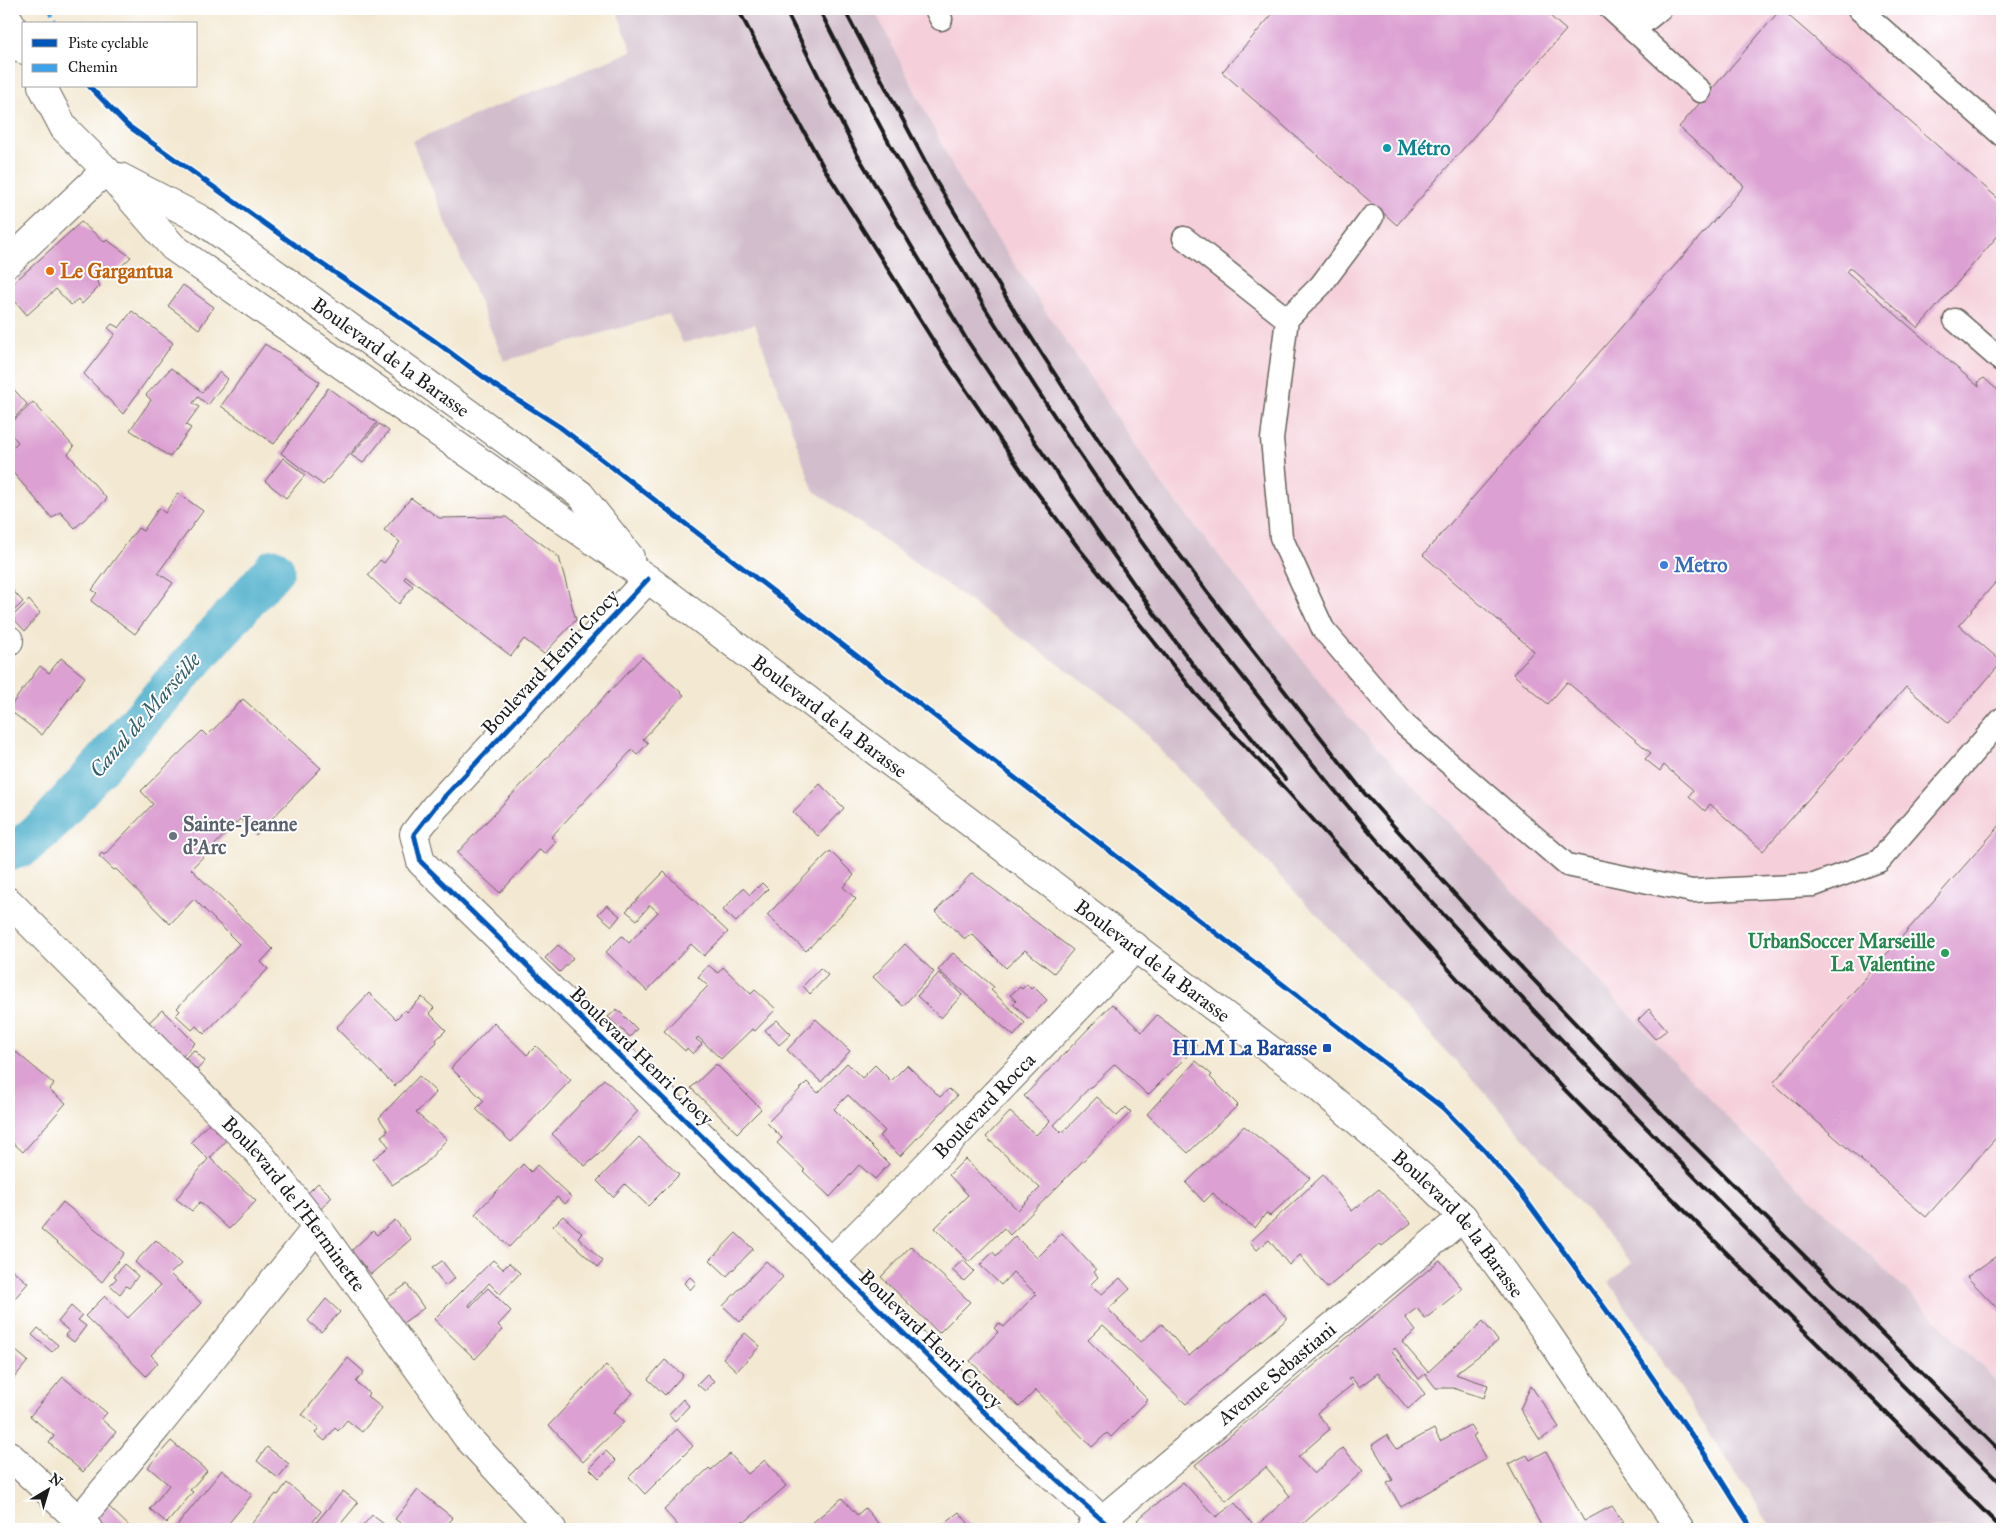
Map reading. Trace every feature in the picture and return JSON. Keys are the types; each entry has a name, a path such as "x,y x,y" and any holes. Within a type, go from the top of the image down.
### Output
{"street":[{"path":"9,20 22,46"},
{"name":"Boulevard de la Barasse","path":"43,88 64,128 106,170 173,247 648,579 1309,1079 1421,1176 1463,1217 1544,1329 1680,1529"},
{"path":"9,262 106,170"},
{"name":"Boulevard de la Barasse","path":"106,170 200,219 580,494 648,579"},
{"name":"Boulevard Henri Crocy","path":"648,579 435,807 414,834 422,862 1102,1526"},
{"name":"Boulevard de l'Herminette","path":"9,902 258,1152 316,1227 467,1437 552,1529"},
{"name":"Boulevard Rocca","path":"832,1262 1136,947"},
{"name":"Avenue Sebastiani","path":"1102,1526 1463,1217"},
{"path":"9,1455 84,1525 157,1427 316,1227"}],"lane":[{"path":"1610,9 1700,91"},
{"path":"1634,30 1660,9"},
{"path":"1860,9 2002,135"},
{"path":"1372,217 1321,285 1287,319 1272,439 1280,537 1323,629 1405,725 1567,865 1692,891 1814,885 1879,860 2002,719"},
{"path":"1184,238 1287,319"},
{"path":"1956,320 2002,361"}],"shaded area":[{"path":"616,9 874,9 965,191 1163,486 1346,714 1725,1115 2002,1386 2002,1529 1773,1529 1609,1282 1632,1263 1491,1099 1122,709 813,490 755,324 683,343 669,314 504,361 412,141 632,51"},
{"path":"874,9 2002,9 2002,1386 1725,1115 1346,714 1163,486 965,191"}],"building":[{"name":"Métro","path":"1277,9 1542,9 1566,30 1397,225 1222,72"},
{"path":"1781,9 2002,202 2002,231 1918,328 1850,268 1847,272 1979,387 1978,382 1984,378 2002,394 2002,575 1959,625 2002,662 1949,723 1906,687 1763,851 1710,804 1705,811 1689,796 1693,790 1664,765 1660,771 1645,759 1651,753 1567,682 1548,704 1513,674 1534,651 1423,555 1744,186 1679,127"},
{"name":"Le Gargantua","path":"81,222 105,242 107,240 131,257 109,278 104,274 96,280 100,286 82,304 78,299 71,305 56,289 27,315 9,294 9,287"},
{"path":"183,285 214,307 199,329 168,306"},
{"path":"132,311 173,343 123,414 84,374 115,334 108,328 112,324 119,328"},
{"path":"265,344 320,382 274,444 221,406"},
{"path":"171,368 202,392 220,372 228,379 208,405 198,397 193,403 199,407 186,425 191,428 170,457 130,430 151,400 146,395"},
{"path":"9,384 27,404 9,424"},
{"path":"328,388 377,423 323,485 281,453"},
{"path":"33,402 74,447 68,454 107,499 75,528 60,512 52,518 9,468 9,451 18,442 9,432 9,425"},
{"path":"379,424 389,431 363,463 351,455"},
{"path":"283,458 305,475 286,498 265,481"},
{"path":"178,493 203,511 158,573 173,583 135,634 91,601 97,593 92,590 138,528 143,531 159,508 165,513"},
{"path":"411,498 439,518 506,517 559,557 576,620 544,654 524,639 511,656 406,576 404,579 413,586 399,604 368,575 380,560 384,563 400,542 384,530"},
{"path":"9,586 23,602 10,614 9,613"},
{"path":"29,600 40,613 25,631 12,617"},
{"path":"642,657 684,695 643,739 648,743 637,755 632,750 551,837 556,842 545,854 540,849 500,893 457,853"},
{"path":"61,658 85,677 42,735 9,710 9,708 40,666 49,673"},
{"path":"243,699 321,768 256,835 240,819 191,869 273,949 261,962 268,969 204,1034 196,1026 192,1030 176,1015 180,1011 177,1008 239,944 194,899 170,924 116,869 114,870 99,856 102,853 104,855 153,804 141,791 202,731 207,736"},
{"path":"820,784 844,808 818,836 793,812"},
{"name":"UrbanSoccer Marseille La Valentine","path":"2002,823 2002,1131 1926,1217 1773,1083"},
{"path":"830,851 854,875 843,887 856,899 806,951 767,915"},
{"path":"664,872 728,932 704,956 691,944 647,991 606,952 622,936 629,943 658,912 650,905 637,920 626,911"},
{"path":"972,873 1073,950 1054,973 1025,950 1006,968 972,934 965,939 935,912"},
{"path":"762,883 768,889 736,922 723,910 743,888 750,895"},
{"path":"607,905 620,916 612,926 598,914"},
{"path":"905,944 934,972 903,1006 873,977"},
{"path":"558,945 573,958 560,972 545,958"},
{"path":"953,953 994,987 991,990 1025,1023 1014,1036 938,970"},
{"path":"708,965 718,973 723,967 751,994 755,990 776,1009 755,1031 752,1029 721,1059 698,1037 696,1039 702,1044 693,1054 687,1048 685,1051 664,1031 708,986 698,977"},
{"path":"820,968 828,975 810,994 803,986"},
{"path":"939,973 962,995 941,1018 917,996"},
{"path":"1027,984 1031,989 1033,986 1047,1000 1029,1019 1013,1004 1016,1001 1010,995"},
{"path":"369,993 396,1019 405,1010 407,1012 422,997 434,1008 429,1013 446,1030 395,1086 336,1028"},
{"path":"1112,1004 1142,1032 1157,1015 1197,1046 1148,1095 1115,1064 1091,1086 1054,1125 1062,1133 1097,1097 1117,1116 1126,1107 1131,1112 1010,1235 1004,1228 969,1262 935,1228 968,1195 949,1175 965,1159 1018,1210 1040,1188 986,1137 1010,1112 1036,1135 1050,1121 1024,1096"},
{"path":"617,1009 637,1029 630,1037 608,1017"},
{"path":"1649,1009 1667,1030 1655,1039 1638,1020"},
{"path":"162,1010 195,1043 178,1061 143,1028"},
{"path":"816,1019 850,1051 821,1082 787,1050"},
{"path":"777,1020 791,1034 779,1045 765,1030"},
{"path":"494,1023 527,1055 536,1046 571,1080 511,1142 476,1109 484,1101 451,1068"},
{"path":"194,1050 205,1061 197,1070 185,1058"},
{"path":"16,1052 54,1084 49,1090 66,1103 23,1152 9,1139 9,1060"},
{"path":"1196,1061 1212,1075 1210,1077 1238,1105 1188,1153 1147,1114"},
{"path":"847,1063 862,1078 875,1065 891,1081 907,1065 940,1097 949,1089 957,1096 900,1156 879,1136 885,1131 848,1095 834,1109 889,1164 875,1179 859,1165 830,1197 777,1143 782,1138 767,1123 807,1082 818,1093"},
{"path":"716,1064 761,1109 737,1133 691,1088"},
{"path":"419,1076 436,1092 416,1113 447,1139 425,1164 392,1185 373,1159 389,1147 381,1136 388,1131 379,1118"},
{"path":"604,1079 638,1111 598,1155 585,1166 552,1134"},
{"path":"211,1121 229,1137 210,1158 256,1201 229,1229 200,1202 192,1211 176,1199 208,1159 191,1142"},
{"path":"1244,1126 1310,1178 1270,1216 1266,1213 1255,1228 1221,1202 1213,1193 1204,1202 1186,1183"},
{"path":"639,1137 679,1175 648,1206 625,1184 613,1197 597,1181"},
{"path":"523,1164 531,1172 537,1165 571,1197 565,1204 557,1197 509,1247 475,1214"},
{"path":"1323,1175 1352,1211 1379,1189 1411,1223 1382,1246 1380,1244 1327,1288 1300,1255 1289,1265 1269,1240 1257,1250 1250,1242"},
{"path":"318,1183 332,1197 317,1213 305,1196"},
{"path":"63,1202 124,1253 102,1282 41,1229"},
{"path":"563,1216 582,1233 578,1237 603,1261 598,1267 553,1226"},
{"path":"395,1220 411,1239 371,1274 351,1251 373,1231 377,1235"},
{"path":"736,1233 753,1249 727,1276 710,1260"},
{"path":"1062,1233 1096,1270 1094,1272 1098,1277 1090,1285 1102,1294 1120,1278 1130,1289 1108,1309 1141,1342 1162,1324 1189,1356 1264,1292 1287,1319 1186,1404 1103,1325 1088,1340 1148,1400 1111,1437 1107,1433 1092,1447 1036,1390 1019,1407 970,1361 998,1332 994,1328 999,1323 1004,1327 1036,1294 1013,1272 1001,1285 980,1265 993,1252 996,1256 1015,1236 1037,1258"},
{"path":"156,1240 181,1264 170,1274 201,1303 151,1355 158,1363 146,1376 85,1316 105,1296 128,1318 160,1286 135,1262"},
{"path":"911,1246 970,1302 939,1333 881,1277"},
{"path":"2002,1252 2002,1313 1967,1277"},
{"path":"493,1260 503,1269 509,1263 520,1273 500,1294 489,1283 469,1305 470,1307 488,1288 511,1311 498,1325 503,1330 475,1359 434,1319"},
{"path":"963,1260 974,1271 964,1281 952,1270"},
{"path":"1440,1260 1462,1289 1425,1319 1417,1308 1405,1317 1416,1331 1402,1342 1428,1372 1483,1321 1498,1341 1455,1374 1488,1385 1484,1398 1453,1388 1436,1388 1425,1374 1419,1379 1395,1348 1392,1351 1425,1394 1408,1409 1378,1373 1359,1387 1351,1377 1348,1379 1353,1384 1317,1413 1330,1429 1298,1457 1314,1474 1343,1448 1363,1471 1297,1529 1205,1529 1203,1527 1200,1529 1146,1529 1137,1520 1183,1482 1216,1517 1235,1503 1255,1527 1290,1496 1266,1467 1226,1501 1195,1465"},
{"path":"442,1261 455,1278 445,1286 432,1268"},
{"path":"766,1261 783,1277 740,1322 723,1306"},
{"path":"124,1264 138,1276 129,1288 126,1286 120,1294 110,1285 117,1278 114,1276"},
{"path":"9,1267 28,1283 9,1305"},
{"path":"690,1277 696,1283 690,1290 684,1283"},
{"path":"407,1284 424,1308 396,1328 380,1303"},
{"path":"326,1299 340,1312 321,1332 308,1321"},
{"path":"71,1306 82,1316 78,1320 86,1326 74,1342 65,1335 69,1331 58,1322"},
{"path":"38,1328 58,1345 52,1352 32,1335"},
{"path":"745,1333 760,1346 737,1371 723,1358"},
{"path":"9,1345 28,1361 9,1384"},
{"path":"348,1358 364,1372 356,1382 369,1393 367,1396 382,1408 362,1432 347,1420 338,1431 335,1428 325,1441 315,1433 319,1428 302,1415"},
{"path":"665,1360 683,1375 665,1395 648,1379"},
{"path":"606,1365 633,1393 613,1412 624,1422 583,1462 549,1425"},
{"path":"707,1374 714,1381 705,1391 697,1384"},
{"path":"63,1377 107,1413 101,1419 116,1432 83,1472 49,1443 54,1436 30,1416"},
{"path":"1531,1386 1559,1427 1540,1440 1520,1409"},
{"path":"683,1399 689,1406 675,1421 669,1414"},
{"path":"1470,1425 1476,1434 1473,1436 1486,1459 1401,1507 1387,1483 1393,1480 1372,1445 1387,1435 1397,1449 1434,1429 1440,1441"},
{"path":"677,1429 693,1446 645,1494 629,1477"},
{"path":"171,1441 207,1471 190,1490 193,1492 167,1523 150,1509 169,1485 148,1467"},
{"path":"267,1447 289,1464 278,1478 257,1461"},
{"path":"606,1451 616,1461 599,1478 589,1468"},
{"path":"1546,1451 1584,1521 1612,1506 1623,1522 1619,1524 1621,1529 1588,1529 1588,1527 1584,1529 1543,1529 1508,1464 1527,1455 1530,1460"},
{"path":"730,1454 748,1474 765,1460 786,1486 745,1522 744,1520 734,1529 681,1529 664,1510 709,1468 711,1470"},
{"path":"222,1470 252,1495 224,1529 179,1529 176,1527"},
{"path":"287,1483 321,1511 309,1527 304,1523 300,1529 247,1529 276,1494 278,1495"},
{"path":"418,1490 453,1518 443,1529 408,1529 395,1519"},
{"path":"343,1491 358,1503 339,1526 343,1529 319,1529 314,1525"},
{"path":"842,1498 857,1515 865,1508 883,1529 805,1529"},
{"path":"105,1503 130,1529 100,1529 94,1517"},
{"path":"959,1512 973,1529 937,1529"},
{"path":"372,1515 388,1527 387,1529 360,1529"}],"waterway":[{"name":"Canal de Marseille","path":"9,851 23,846 48,825 274,569"}],"railway":[{"path":"738,9 824,168 941,353 1024,475 1077,546 1196,694 1279,782 1463,985 1608,1134 2002,1529"},
{"path":"785,9 857,154 965,337 1035,442 1154,613 1203,678 1285,779"},
{"path":"819,9 918,195 1015,356 1121,513 1233,665 1292,739 1382,846 1508,984 1703,1186 2002,1484"},
{"path":"844,9 935,180 1015,312 1078,410 1140,501 1208,593 1365,794 1503,948 1664,1116 2002,1453"}],"marked path":[{"path":"48,9 54,22"}],"cycle path":[{"path":"91,88 127,125 493,384 560,427 1443,1108 1484,1150 1523,1196 1607,1311 1708,1459 1752,1529"},
{"path":"648,579 435,807 414,834 421,862 1016,1443 1112,1529"}],"place":[{"name":"Métro","path":"1387,148"},
{"name":"Le Gargantua","path":"50,271"},
{"name":"Metro","path":"1664,565"},
{"name":"Sainte-Jeanne d'Arc","path":"173,836"},
{"name":"UrbanSoccer Marseille La Valentine","path":"1945,953"},
{"name":"HLM La Barasse","path":"1327,1048"}]}
